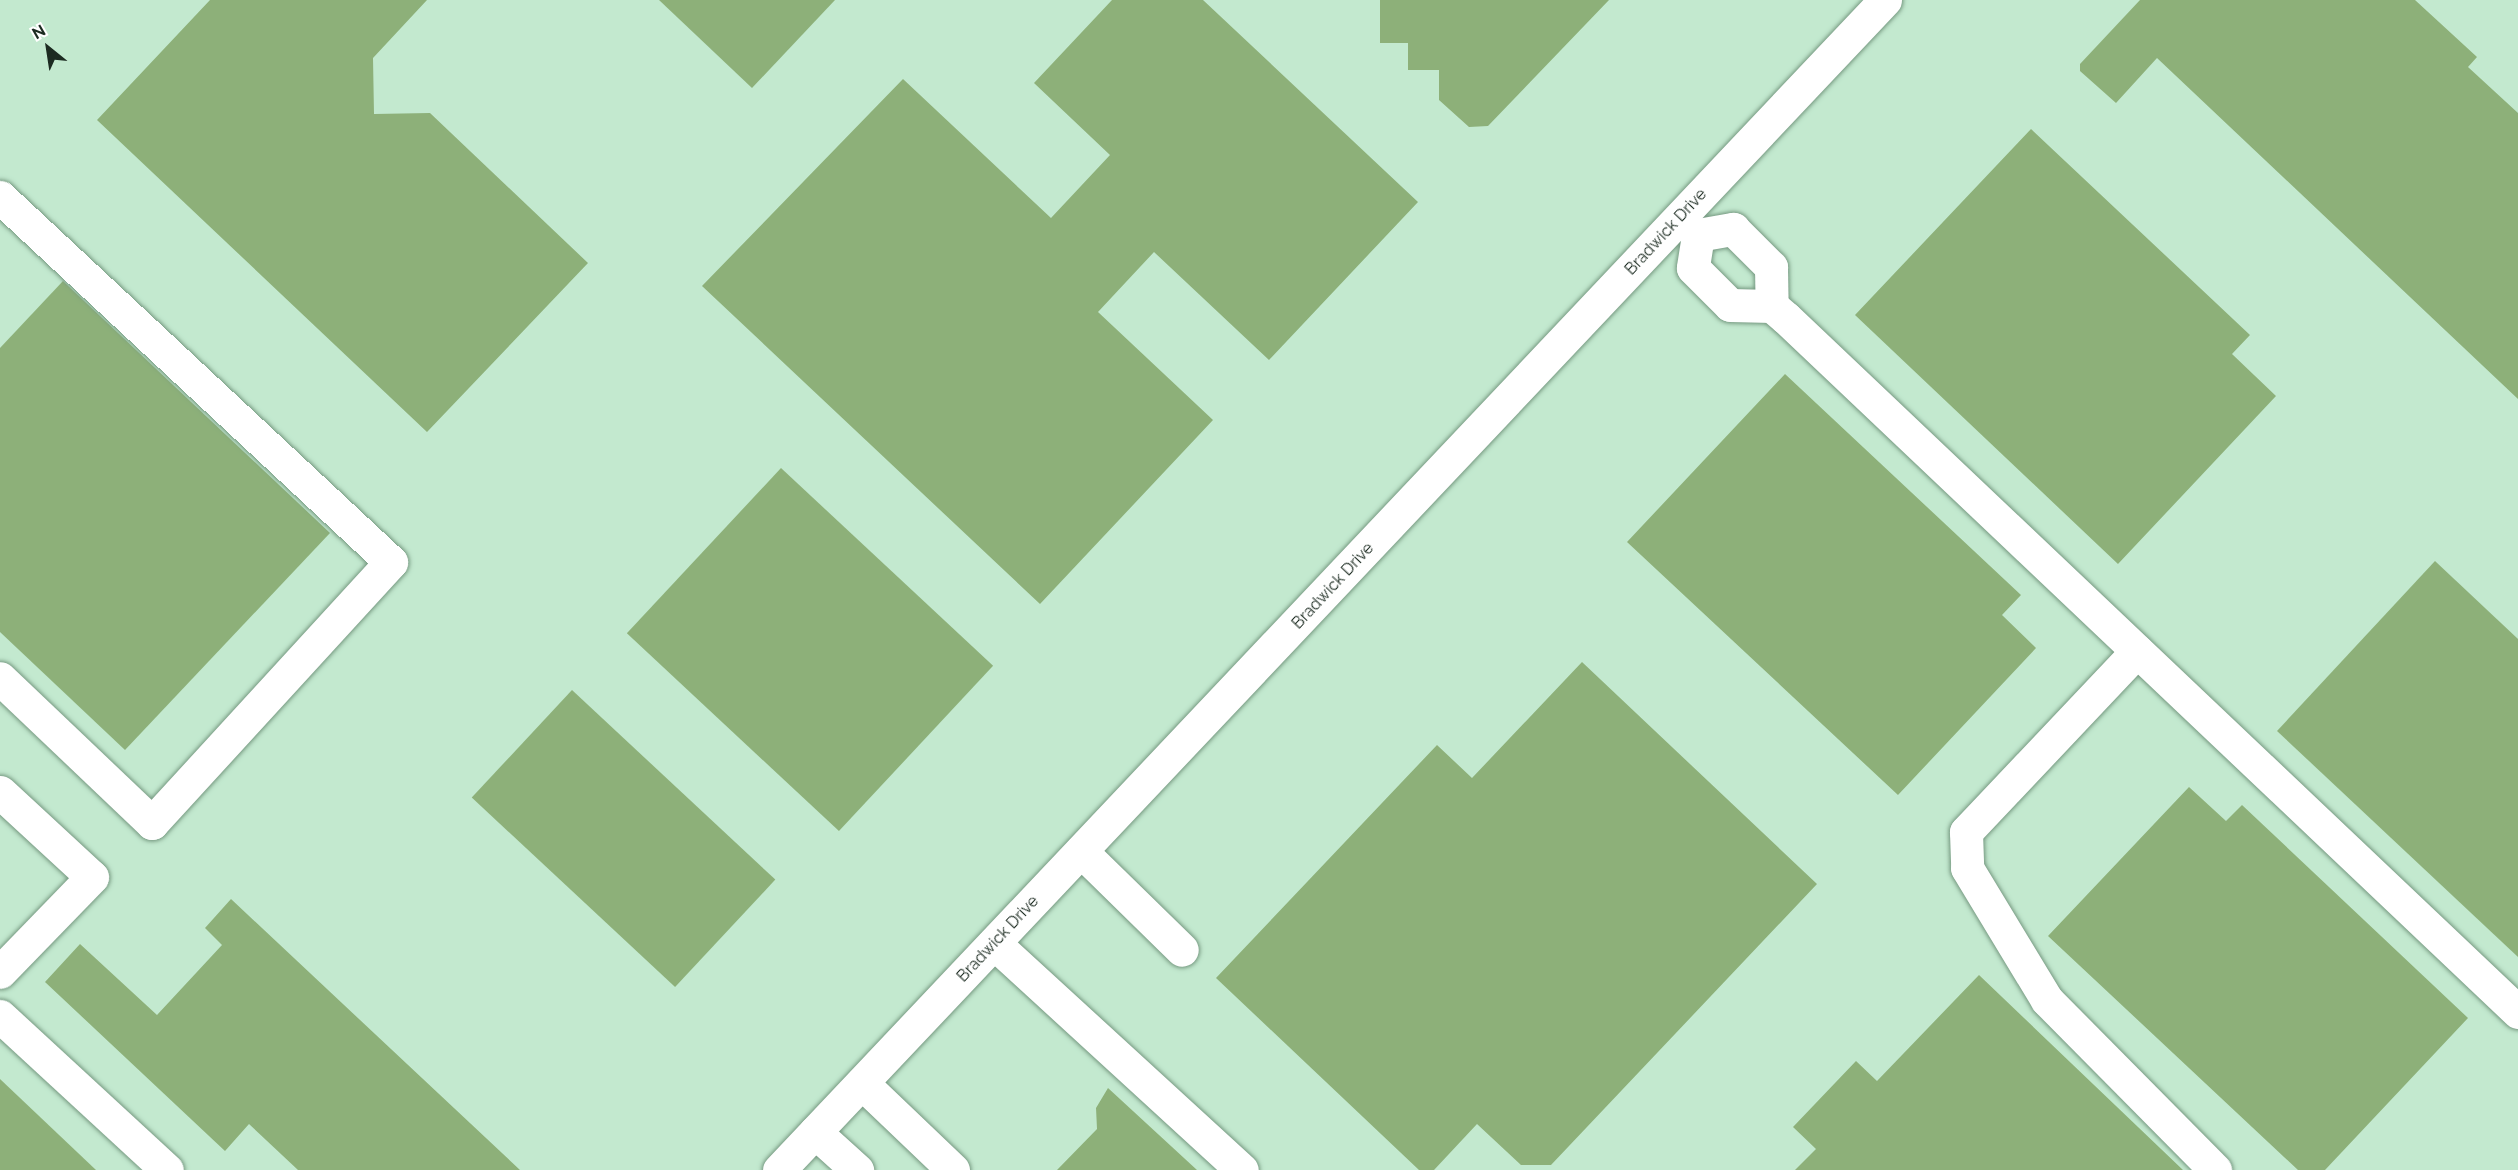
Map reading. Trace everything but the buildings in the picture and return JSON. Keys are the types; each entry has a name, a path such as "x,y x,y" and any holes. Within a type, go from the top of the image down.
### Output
{"street":[{"name":"Bradwick Drive","path":"779,1170 1081,851 1688,227 1885,0"},
{"path":"0,197 391,562 152,823 0,678"},
{"path":"1772,306 1772,267 1733,229 1688,227 1693,268 1730,305 1772,306 2518,1012"},
{"path":"2137,651 1966,832 1967,868 2048,1000 2215,1170"},
{"path":"0,792 92,877 0,972"},
{"path":"1081,851 1182,950"},
{"path":"994,943 1242,1170"},
{"path":"0,1016 166,1170"},
{"path":"862,1083 953,1170"},
{"path":"815,1132 858,1170"}]}
